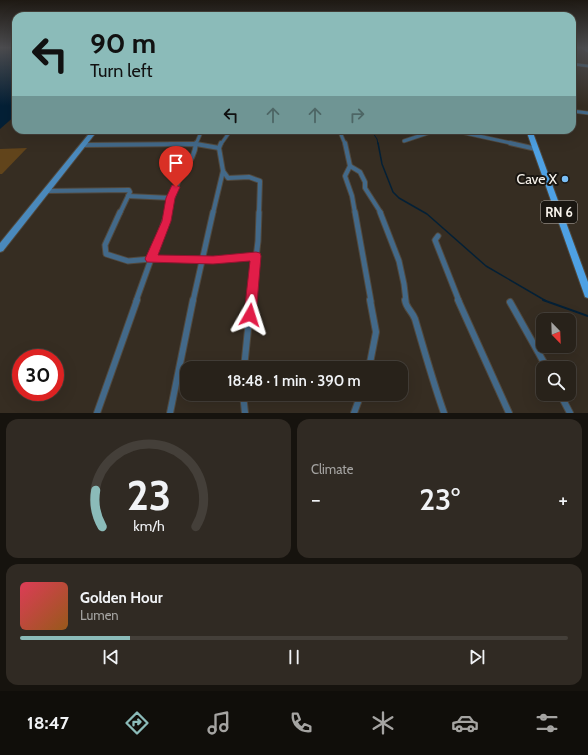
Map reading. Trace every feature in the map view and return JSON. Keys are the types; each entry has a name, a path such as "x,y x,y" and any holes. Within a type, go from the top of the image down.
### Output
{"main road":[{"name":"RN 6","path":"530,134 587,290"}],"street":[{"path":"576,112 588,113"},
{"path":"0,249 92,134"},
{"path":"97,413 151,259 166,221 170,198 180,176 194,156 196,144 200,134"},
{"path":"170,413 222,171 219,148 228,134"},
{"path":"341,134 346,146 350,166 345,176 354,203 376,332 371,361"},
{"path":"404,141 425,134"},
{"path":"469,134 536,149"},
{"path":"83,145 196,144 219,148"},
{"path":"350,166 360,172 365,182 365,188 383,217 399,261 404,284 406,306 414,316 430,373 444,413"},
{"path":"222,171 228,178 249,177 260,181 256,256 245,361"},
{"path":"46,191 129,190 130,192 105,245 106,254 128,261 151,259 213,260 256,256"},
{"path":"128,196 170,198"},
{"path":"438,236 435,240 458,299 509,413"},
{"path":"510,302 543,361"},
{"path":"244,401 245,413"},
{"path":"354,413 358,401"},
{"path":"564,401 570,413"}],"shaded area":[{"path":"27,148 2,174 0,174 0,149"}],"water":[{"path":"0,67 12,67 12,118 0,129"}],"waterway":[{"path":"374,134 378,144"},
{"path":"378,143 382,164 393,192 399,198 427,214 486,266 546,301"},
{"path":"543,300 588,316"}],"place":[{"name":"Cave X","path":"565,179"}],"route":[{"path":"176,187 170,198 166,221 151,259 213,260 237,259 256,256 250,315"}]}
